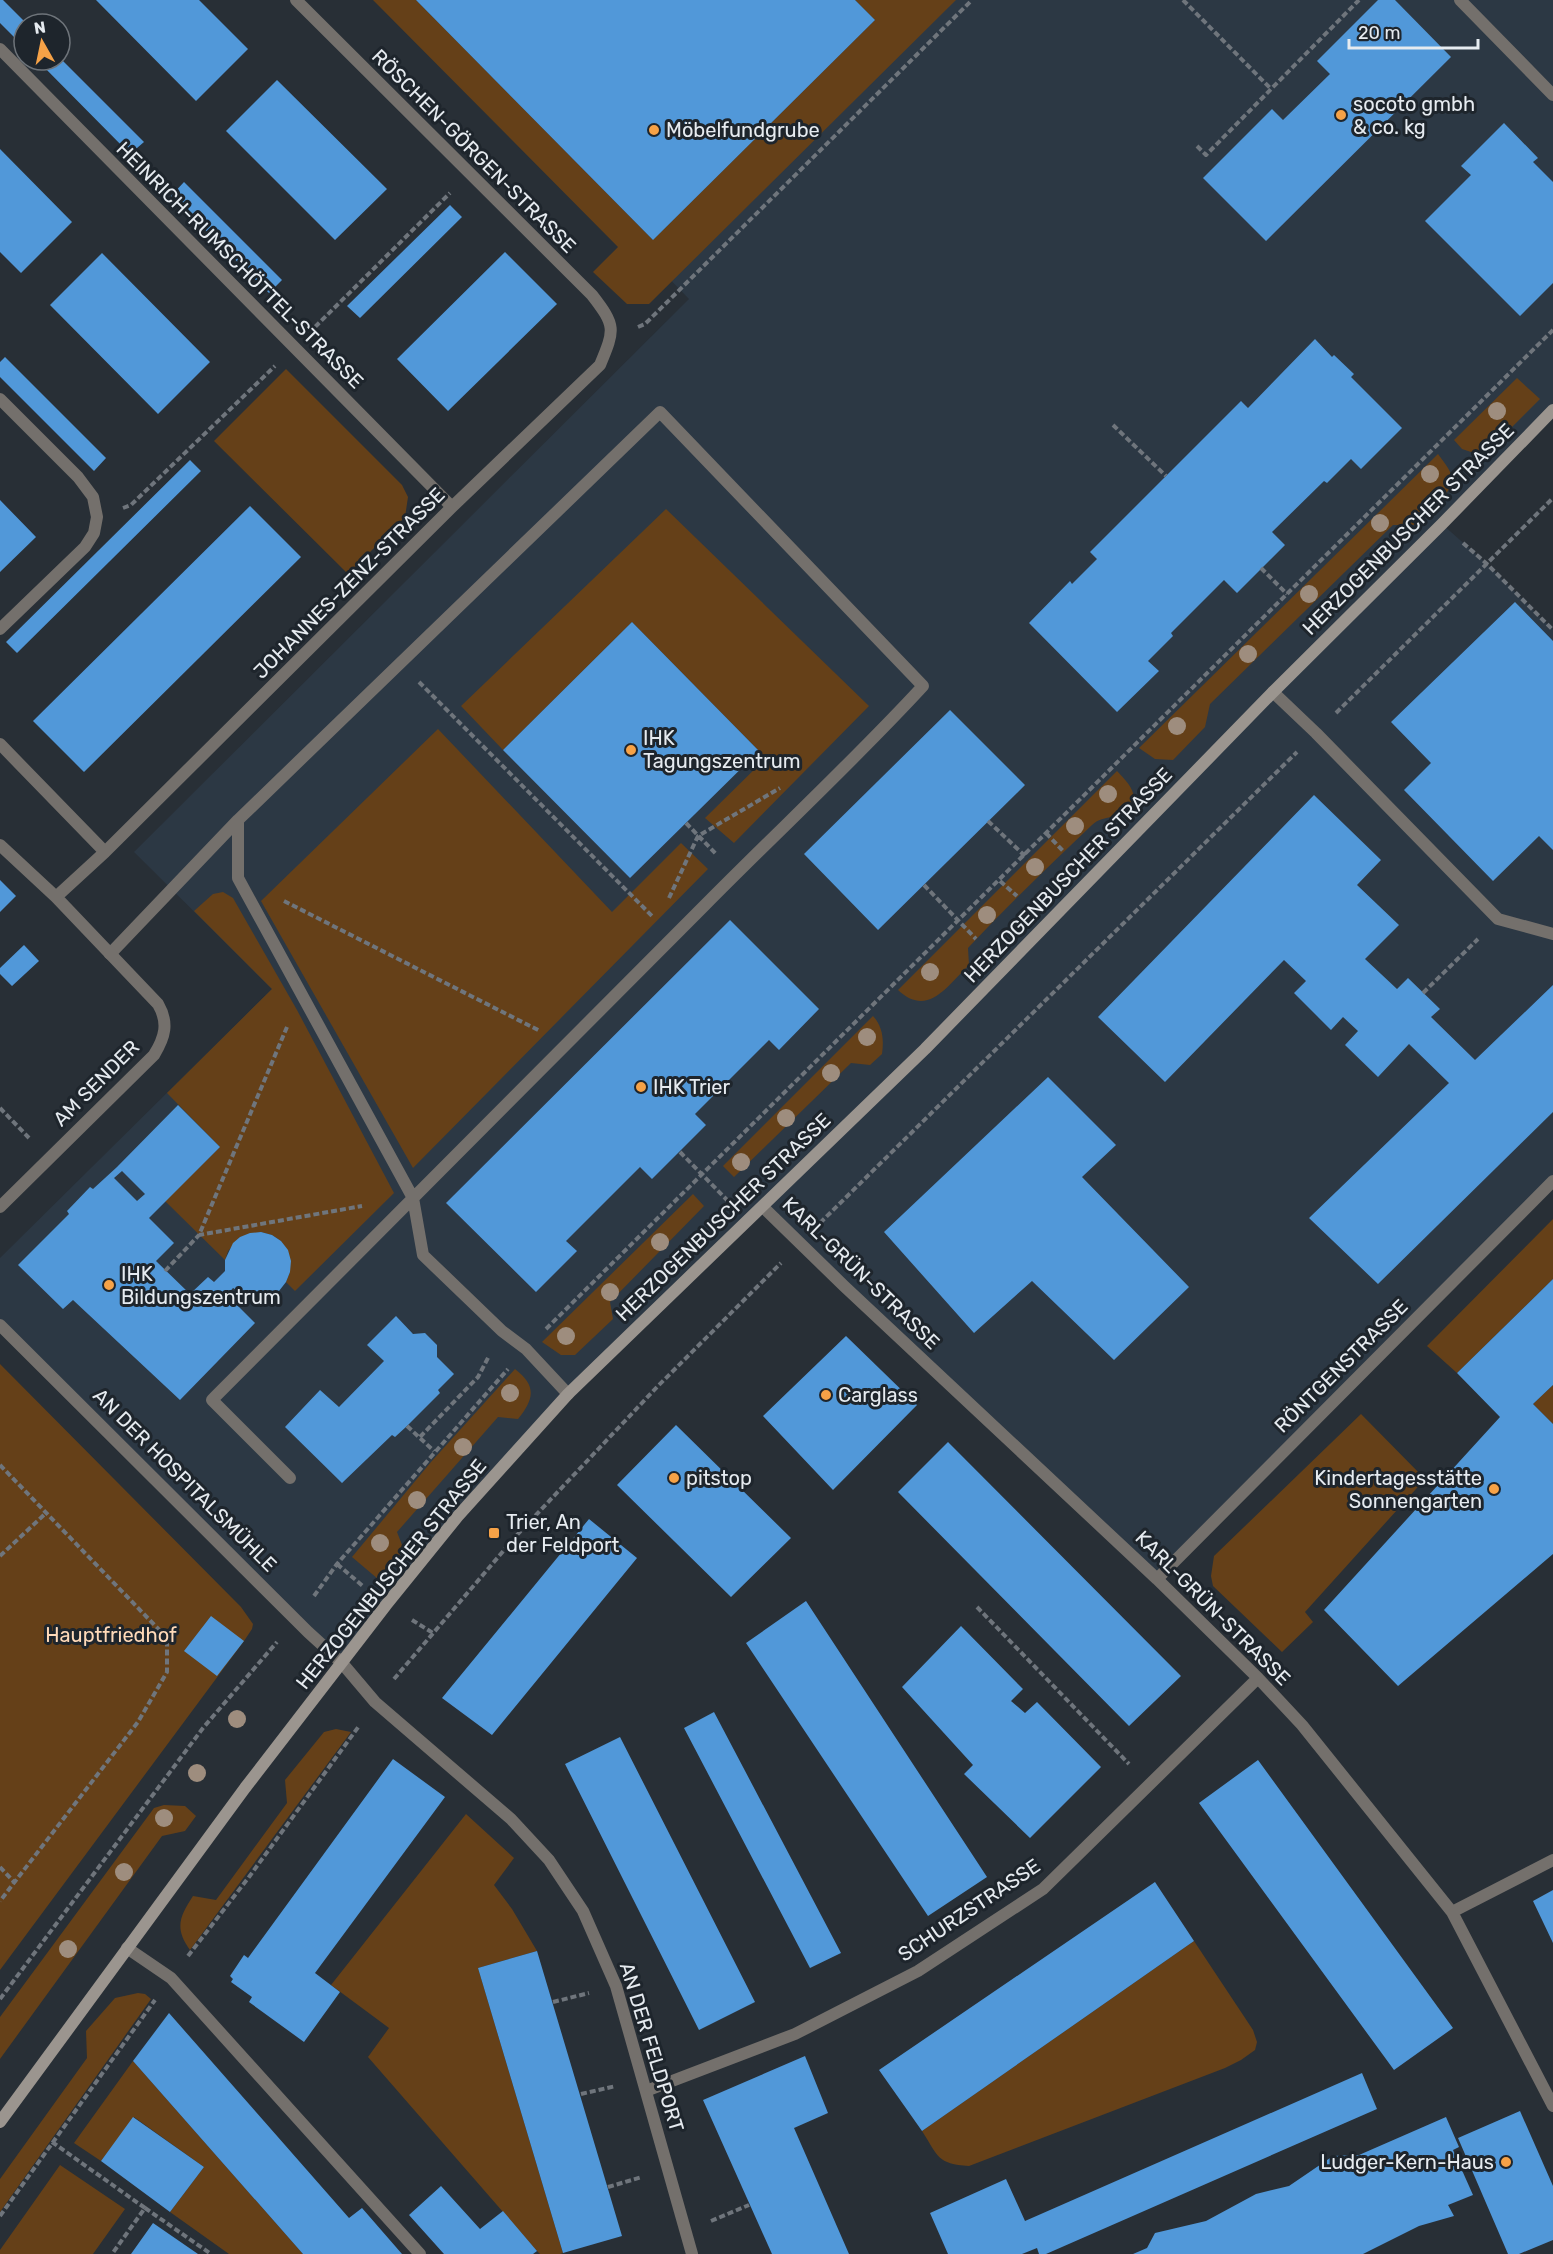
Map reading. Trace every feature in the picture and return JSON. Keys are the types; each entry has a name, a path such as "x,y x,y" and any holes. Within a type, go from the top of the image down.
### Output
{"main road":[{"name":"HERZOGENBUSCHER STRASSE","path":"0,2122 245,1788 342,1663 458,1516 568,1394 925,1049 1273,692 1553,410"}],"street":[{"name":"RÖSCHEN-GÖRGEN-STRASSE","path":"296,0 592,296 609,318 612,337"},
{"path":"1460,0 1553,95"},
{"name":"HEINRICH-RUMSCHÖTTEL-STRASSE","path":"0,49 452,507"},
{"name":"JOHANNES-ZENZ-STRASSE","path":"105,852 452,507 600,365 612,337"},
{"path":"0,399 78,477 93,497 97,517 94,533 85,547 0,629"},
{"path":"110,954 238,820 660,412 923,686 887,725 212,1400 290,1478"},
{"path":"1273,692 1498,919 1553,934"},
{"path":"1,746 105,852 56,897"},
{"path":"238,820 238,878 413,1198 423,1255 502,1331 526,1349 568,1394"},
{"name":"AM SENDER","path":"0,845 56,897 165,1015 163,1041 154,1055 0,1207"},
{"name":"RÖNTGENSTRASSE","path":"1157,1579 1553,1181"},
{"name":"KARL-GRÜN-STRASSE","path":"763,1207 1157,1579 1258,1678 1302,1725 1452,1912 1553,2106"},
{"name":"AN DER HOSPITALSMÜHLE","path":"0,1325 342,1663"},
{"name":"AN DER FELDPORT","path":"342,1663 375,1702 511,1819 549,1860 583,1911 616,1986 692,2254"},
{"name":"SCHURZSTRASSE","path":"646,2091 795,2034 918,1971 1043,1889 1258,1678"},
{"path":"1452,1912 1553,1860"},
{"path":"128,1948 171,1978 420,2254"}],"path":[{"path":"612,337 645,324 972,0"},
{"path":"1183,0 1271,89"},
{"path":"1197,146 1206,155 1359,0"},
{"path":"0,1999 203,1728 297,1619 337,1564 526,1349 1553,330"},
{"path":"1113,425 1166,476"},
{"path":"0,2216 171,1978 249,1877 375,1702 516,1535 658,1386 800,1243 1032,1016 1553,498"},
{"path":"1442,524 1487,564 1553,630"},
{"path":"1261,568 1287,594"},
{"path":"400,663 658,922"},
{"path":"988,821 1025,856"},
{"path":"686,823 698,836"},
{"path":"1046,833 1064,852"},
{"path":"238,878 567,1044"},
{"path":"1000,881 1017,896"},
{"path":"924,885 976,939"},
{"path":"1423,993 1498,919"},
{"path":"165,1270 199,1235 302,993"},
{"path":"0,1108 49,1158"},
{"path":"680,1152 748,1222"},
{"path":"199,1235 413,1198"},
{"path":"420,1437 478,1377 502,1331"},
{"path":"406,1426 434,1451"},
{"path":"0,1465 167,1638 167,1672 138,1722 0,1901"},
{"path":"0,1556 46,1513"},
{"path":"977,1607 1150,1785"},
{"path":"0,1867 14,1882"},
{"path":"553,2002 616,1986"},
{"path":"52,2142 211,2254"},
{"path":"685,2232 749,2205"},
{"path":"112,2254 145,2208"}],"shaded area":[{"path":"398,0 1553,0 1553,410 1442,524 1487,564 1553,630 1553,1181 1157,1579 763,1207 568,1394 342,1663 0,1325 0,1258 272,989 134,852 689,299"}],"green space":[{"path":"373,0 416,0 653,240 875,20 855,0 956,0 649,304 627,304 593,272 618,247"},
{"path":"286,369 402,485 408,497 405,517 348,574 214,441"},
{"path":"1517,378 1540,399 1483,456 1462,449 1454,440"},
{"path":"1438,454 1451,473 1453,486 1414,525 1393,525 1210,704 1205,727 1173,760 1155,759 1139,748"},
{"path":"666,509 869,706 734,843 705,818 766,758 632,622 503,750 461,706"},
{"path":"438,729 612,912 681,843 708,869 413,1168 261,901"},
{"path":"1117,771 1127,782 1134,796 1132,806 1128,810 1092,825 1029,885 968,948 969,965 945,990 928,1000 919,1001 909,998 898,990"},
{"path":"223,892 233,898 297,1010 394,1193 295,1291 286,1282 290,1272 281,1241 261,1232 240,1237 228,1251 225,1260 165,1201 220,1147 167,1093 272,989 194,911 213,894"},
{"path":"873,1016 882,1034 882,1054 870,1065 851,1063 734,1177 723,1166"},
{"path":"693,1194 704,1206 610,1302 613,1319 575,1355 561,1355 542,1342"},
{"path":"1553,1219 1553,1279 1457,1373 1427,1346"},
{"name":"Hauptfriedhof","path":"0,1364 241,1607 253,1624 244,1641 0,1970"},
{"path":"515,1369 530,1387 530,1399 523,1412 518,1419 498,1417 397,1532 404,1550 378,1579 352,1557 431,1462"},
{"path":"1553,1385 1553,1424 1533,1404"},
{"path":"1361,1414 1425,1479 1305,1612 1313,1622 1282,1652 1213,1586 1211,1576 1214,1556"},
{"path":"336,1729 351,1732 190,1950 180,1929 182,1916 193,1896 216,1900 287,1803 285,1780 324,1732"},
{"path":"164,1805 185,1806 196,1816 185,1831 162,1836 0,2059 0,2017 154,1808"},
{"path":"466,1814 514,1858 494,1885 512,1909 537,1951 478,1968 563,2253 560,2254 540,2254 537,2251 368,2057 389,2028 331,1985"},
{"path":"1194,1941 1253,2030 1257,2042 1255,2050 1225,2068 969,2166 944,2161 935,2153 922,2131"},
{"path":"138,1993 145,1994 151,1999 0,2212 0,2179 87,2058 86,2031 115,1998"},
{"path":"133,2061 303,2254 229,2254 170,2212 204,2167 134,2117 101,2161 74,2143"},
{"path":"60,2165 125,2209 93,2254 0,2254 0,2250"}],"building":[{"path":"0,0 3,0 15,12 12,12 12,35 0,23"},
{"path":"96,0 199,0 248,49 196,101"},
{"name":"Möbelfundgrube","path":"416,0 855,0 875,20 653,240"},
{"name":"socoto gmbh & co. kg","path":"1378,0 1395,0 1451,57 1266,241 1203,178 1272,109 1283,120 1330,74 1317,61"},
{"path":"72,70 144,142 130,154 49,72 72,72"},
{"path":"277,80 387,189 335,240 226,131"},
{"path":"1504,123 1538,158 1533,162 1553,182 1553,283 1520,316 1425,221 1471,175 1461,166"},
{"path":"0,149 72,222 21,273 0,252"},
{"path":"184,182 282,280 269,293 171,196"},
{"path":"450,205 462,217 360,318 347,306"},
{"path":"505,252 557,304 448,411 397,359"},
{"path":"102,253 210,362 158,414 50,305"},
{"path":"1315,339 1332,357 1334,355 1354,374 1351,377 1402,428 1361,469 1351,459 1327,483 1324,481 1272,532 1285,545 1237,593 1224,580 1171,633 1173,636 1148,661 1159,671 1117,712 1029,623 1070,581 1072,584 1097,559 1090,552 1241,401 1248,408"},
{"path":"5,357 106,458 94,471 0,377 0,362"},
{"path":"190,460 201,471 17,653 6,642"},
{"path":"0,500 36,537 0,572"},
{"path":"250,506 301,557 84,772 33,721"},
{"path":"1515,602 1553,641 1553,850 1539,836 1493,881 1404,790 1431,763 1391,722"},
{"name":"IHK Tagungszentrum","path":"632,622 759,751 630,878 503,750"},
{"path":"950,710 1025,785 878,930 804,854"},
{"path":"1314,795 1381,860 1357,885 1399,925 1365,959 1397,989 1408,978 1440,1009 1431,1017 1475,1060 1553,985 1553,1112 1378,1284 1309,1218 1449,1083 1409,1044 1378,1077 1345,1045 1358,1031 1343,1017 1331,1030 1294,993 1306,981 1284,960 1165,1082 1098,1017"},
{"path":"0,880 16,896 0,912"},
{"name":"IHK Trier","path":"730,920 819,1009 779,1050 769,1040 695,1114 706,1125 652,1179 640,1167 566,1241 577,1251 536,1292 446,1203"},
{"path":"24,945 39,961 12,986 0,974 0,968"},
{"path":"1048,1077 1116,1145 1082,1177 1189,1287 1114,1360 1032,1281 974,1333 884,1232"},
{"name":"IHK Bildungszentrum","path":"178,1105 220,1147 149,1218 174,1243 156,1261 190,1294 208,1277 214,1282 225,1271 225,1260 233,1243 250,1233 261,1232 281,1241 288,1250 291,1261 286,1282 279,1291 269,1296 250,1297 233,1288 227,1295 255,1323 180,1400 73,1300 63,1309 18,1265 69,1214 67,1211 90,1187 93,1189","holes":["122,1171 145,1194 137,1201 114,1178"]},
{"name":"Kindertagesstätte Sonnengarten","path":"1553,1279 1553,1385 1533,1404 1553,1424 1553,1554 1398,1686 1324,1610 1500,1417 1457,1373"},
{"path":"396,1316 413,1334 425,1333 437,1345 437,1357 454,1374 438,1390 440,1393 407,1426 395,1437 392,1435 342,1483 285,1427 320,1390 339,1407 384,1361 367,1345"},
{"path":"846,1336 917,1405 833,1490 763,1416"},
{"path":"676,1425 791,1538 731,1597 617,1485"},
{"path":"948,1442 1181,1676 1129,1726 898,1492"},
{"path":"589,1519 637,1558 492,1735 442,1698"},
{"path":"806,1601 987,1877 928,1916 746,1643"},
{"path":"211,1616 244,1641 217,1676 184,1651"},
{"path":"961,1626 1023,1689 1011,1701 1025,1713 1037,1702 1101,1767 1030,1838 964,1774 973,1765 902,1687"},
{"path":"714,1712 841,1953 810,1968 684,1728"},
{"path":"620,1737 755,2002 699,2030 565,1764"},
{"path":"393,1759 445,1797 315,1973 340,1992 304,2042 249,2002 252,1997 231,1982 233,1979 230,1976 244,1955 248,1958"},
{"path":"1258,1760 1453,2028 1394,2070 1199,1803"},
{"path":"1155,1882 1194,1941 922,2131 879,2070"},
{"path":"1553,1890 1553,1943 1533,1901"},
{"path":"537,1951 622,2236 563,2253 478,1968"},
{"path":"169,2013 349,2218 362,2208 402,2254 303,2254 133,2061"},
{"path":"805,2056 828,2113 794,2128 849,2254 772,2254 703,2100"},
{"path":"1362,2073 1377,2109 1046,2254 1039,2254 1037,2248 1022,2254 948,2254 930,2213 1006,2179 1025,2221"},
{"name":"Ludger-Kern-Haus","path":"1520,2111 1553,2186 1553,2240 1519,2254 1508,2254 1458,2138"},
{"path":"133,2117 204,2167 170,2212 101,2161"},
{"path":"1446,2117 1459,2147 1453,2150 1473,2195 1448,2205 1454,2216 1419,2226 1363,2254 1133,2254 1147,2248 1155,2233 1206,2221 1256,2194 1289,2186 1333,2156 1359,2155"},
{"path":"441,2186 480,2229 503,2211 537,2251 533,2254 444,2254 409,2215"},
{"path":"153,2223 198,2254 131,2254"}],"place":[{"name":"socoto gmbh & co. kg","path":"1341,115"},
{"name":"Möbelfundgrube","path":"654,130"},
{"name":"IHK Tagungszentrum","path":"631,750"},
{"name":"IHK Trier","path":"641,1087"},
{"name":"IHK Bildungszentrum","path":"109,1285"},
{"name":"Carglass","path":"826,1395"},
{"name":"pitstop","path":"674,1478"},
{"name":"Kindertagesstätte Sonnengarten","path":"1494,1489"},
{"name":"Trier, An der Feldport","path":"494,1533"},
{"name":"Ludger-Kern-Haus","path":"1506,2162"}]}
